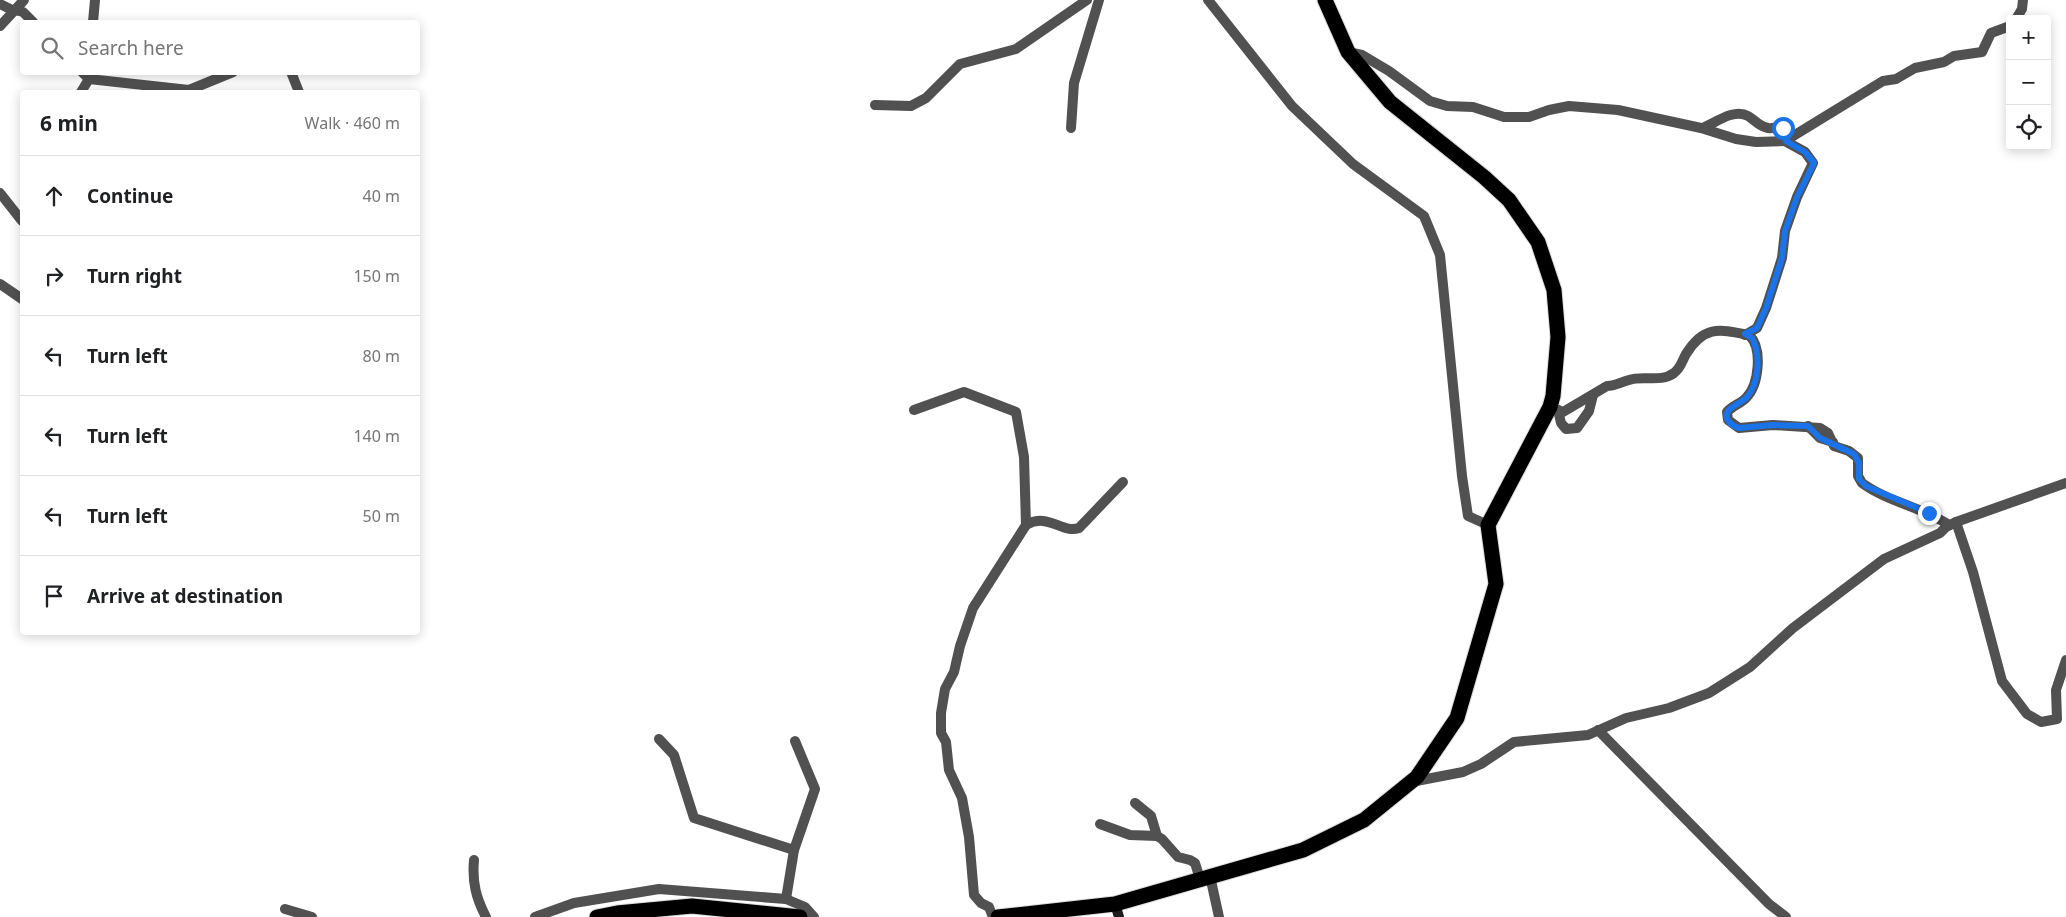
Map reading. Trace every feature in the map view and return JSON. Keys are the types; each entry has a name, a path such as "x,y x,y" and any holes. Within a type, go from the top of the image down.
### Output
{"highway":[{"path":"998,917 1117,910 1205,878 1303,850 1364,820 1417,777 1457,718 1496,584 1488,526 1554,409 1553,396 1558,337 1554,290 1538,242 1509,200 1484,177 1390,102 1348,52 1326,0"},
{"path":"597,917 616,913 692,906 800,917"}],"street":[{"path":"0,26 24,0"},
{"path":"93,20 95,0"},
{"path":"875,105 911,106 926,98 960,64 1016,49 1087,0"},
{"path":"1071,128 1074,83 1099,0"},
{"path":"1208,0 1292,106 1353,164 1424,216 1440,254 1462,476 1468,516 1488,526"},
{"path":"2018,15 2024,0"},
{"path":"0,4 23,12 31,20"},
{"path":"1786,141 1884,81 1896,79 1915,68 1944,62 1954,56 1971,52 1982,52 1991,33 2006,27"},
{"path":"1348,52 1362,55 1397,76 1430,101 1447,106 1473,107 1504,117 1529,117 1569,106 1618,110 1703,128 1736,140 1786,141 1805,152 1814,163 1797,197 1785,231 1782,258 1766,308 1757,328 1745,334 1710,330 1686,354 1679,368 1671,375 1629,380 1616,386 1603,388 1571,409 1563,412 1554,409"},
{"path":"82,90 85,76 189,90 226,75"},
{"path":"292,75 298,90"},
{"path":"1703,128 1729,116 1743,114 1749,116 1755,123 1768,128 1777,126 1787,130 1789,134 1786,141"},
{"path":"0,193 20,218"},
{"path":"0,284 20,298"},
{"path":"1745,334 1754,342 1759,360 1751,392 1745,399 1729,409 1726,416 1728,420 1739,428 1773,425 1808,426 1824,430 1836,447 1849,451 1858,458 1858,476 1866,486 1952,524 1973,572 2002,680 2027,714 2040,722 2057,718 2056,690 2066,660"},
{"path":"914,410 964,392 1016,412 1024,457 1026,525 973,608 960,646 954,672 945,689 941,712 941,732 947,748 949,770 962,798 969,837 974,895 981,903 989,907 993,917"},
{"path":"1554,409 1566,429 1577,428 1589,411 1593,395"},
{"path":"1026,525 1044,520 1069,528 1079,528 1123,482"},
{"path":"1410,783 1462,772 1481,764 1514,742 1588,735 1626,718 1669,708 1719,688 1750,667 1779,640 1832,597 1884,559 1940,533 1952,524 2066,483"},
{"path":"1598,730 1769,904 1786,917"},
{"path":"659,739 674,755 694,818 794,850"},
{"path":"786,899 794,850 815,788 795,741"},
{"path":"1135,803 1151,816 1157,836 1178,857 1195,863 1205,878 1219,917"},
{"path":"1100,824 1130,835 1157,836"},
{"path":"474,860 472,877 477,902 486,917"},
{"path":"535,917 574,903 658,889 786,899 805,907 814,917"},
{"path":"285,909 312,917"}],"route":[{"path":"1783,128 1789,134 1786,141 1798,146 1814,163 1797,197 1785,231 1782,258 1766,308 1757,328 1745,334 1752,338 1759,358 1751,392 1745,399 1729,409 1726,416 1732,425 1739,428 1773,425 1808,426 1820,438 1832,442 1834,446 1849,451 1858,458 1860,468 1858,476 1866,486 1925,513 1929,513"}]}
